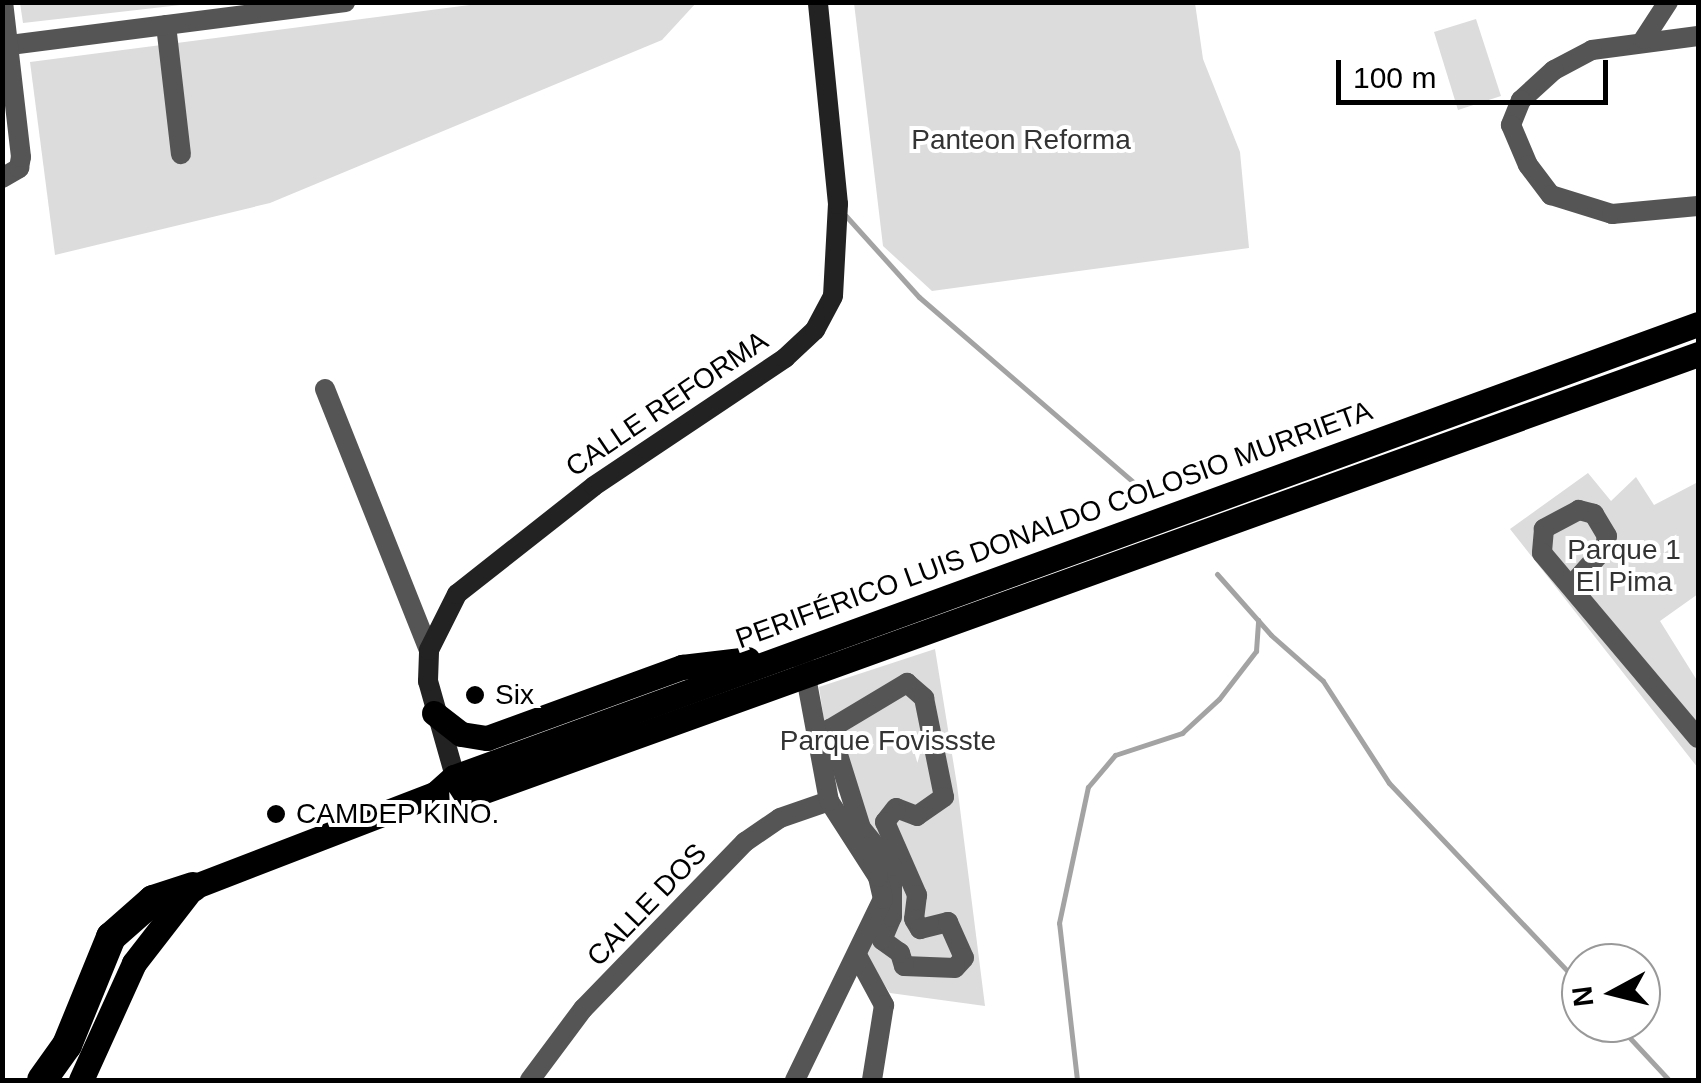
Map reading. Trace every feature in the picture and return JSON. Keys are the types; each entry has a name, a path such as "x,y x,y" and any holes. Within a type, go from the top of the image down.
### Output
{"highway":[{"path":"42,1080 67,1045 112,937 153,900 193,887"}],"main road":[{"name":"PERIFÉRICO LUIS DONALDO COLOSIO MURRIETA","path":"193,887 1698,324"},
{"name":"PERIFÉRICO LUIS DONALDO COLOSIO MURRIETA","path":"795,660 1698,354"},
{"path":"434,713 462,734 487,738 682,667 795,660"},
{"path":"81,1080 134,963 193,887"}],"street":[{"path":"2,178 13,175 22,158 3,2"},
{"path":"10,45 344,2"},
{"name":"CALLE REFORMA","path":"429,650 442,617 479,573 594,486 785,358 815,330 834,296 840,252 818,2"},
{"path":"1644,39 1668,2"},
{"path":"166,25 181,154"},
{"path":"1698,36 1644,39 1592,50 1554,70 1521,100 1511,125 1528,165 1551,195 1612,214 1698,206"},
{"path":"325,388 429,650 434,713 451,790"},
{"path":"1571,586 1698,738"},
{"path":"795,660 829,802 882,888 880,910 863,964 795,1080"},
{"path":"863,964 904,966 956,968 964,958 948,922 920,929 914,919 917,895 885,822 896,808 917,816 944,797 924,698 908,684 830,729 861,828 892,866 892,918 882,940 900,953 904,966"},
{"name":"CALLE DOS","path":"530,1080 583,1009 745,842 780,818 829,802"},
{"path":"863,964 884,1006 872,1080"}],"green space":[{"path":"20,2 198,3 23,23"},
{"path":"485,3 696,3 662,40 270,203 55,255 30,62"},
{"name":"Panteon Reforma","path":"854,3 1195,3 1203,59 1240,152 1249,248 932,291 883,246"},
{"path":"1476,19 1501,96 1458,110 1434,32"},
{"name":"Parque 1 El Pima","path":"1588,473 1611,501 1636,477 1654,505 1698,482 1698,594 1660,621 1698,682 1698,768 1510,529"},
{"name":"Parque Fovissste","path":"935,649 985,1006 890,993 865,956 883,873 833,781 819,687"}],"waterway":[{"path":"846,216 919,297 1144,491"},
{"path":"1217,574 1271,635 1323,681 1389,783 1561,964"},
{"path":"1077,1080 1059,923 1088,787 1115,755 1182,733 1219,699 1256,651 1258,620"},
{"path":"1635,1043 1669,1080"}],"place":[{"name":"Six","path":"475,695"},
{"name":"CAMDEP KINO.","path":"276,814"}]}
